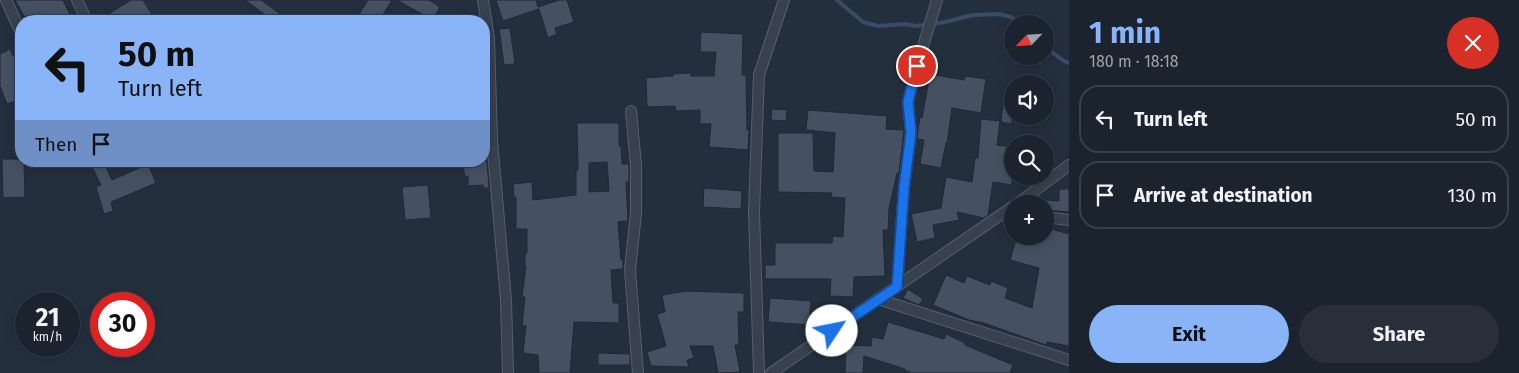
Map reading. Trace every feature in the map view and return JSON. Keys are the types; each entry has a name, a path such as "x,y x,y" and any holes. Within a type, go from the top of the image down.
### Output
{"street":[{"path":"6,0 15,20"},
{"path":"77,0 84,15"},
{"path":"483,0 485,15"},
{"path":"759,373 754,212 759,76 784,0"},
{"path":"897,287 904,188 911,133 908,102 937,0"},
{"path":"490,72 492,140 506,300 508,373"},
{"path":"631,111 636,165 636,212 630,270 638,373"},
{"path":"1029,195 1069,165"},
{"path":"771,373 1004,215"},
{"path":"1054,218 1069,220"},
{"path":"878,299 1069,360"}],"building":[{"path":"15,0 63,0 70,15 24,15"},
{"path":"131,0 143,0 152,15 107,15"},
{"path":"245,0 261,0 282,15 264,14"},
{"path":"368,0 392,0 383,15 359,15"},
{"path":"397,0 429,0 440,7 435,15 423,15"},
{"path":"496,0 536,0 538,7 559,0 567,0 574,22 555,28 557,34 548,38 539,9 503,21"},
{"path":"510,28 515,64 504,65 499,29"},
{"path":"701,32 743,34 742,75 746,75 747,130 749,130 748,150 709,147 711,124 700,124 700,110 676,111 675,106 647,107 646,78 691,73 691,76 714,76 716,52 700,52"},
{"path":"10,49 13,56 15,55 15,101 7,104 0,86 0,54"},
{"path":"930,74 964,80 965,76 986,79 981,113 952,108 941,168 920,164 924,140 917,139"},
{"path":"1003,102 1004,102 1004,123 1001,122"},
{"path":"772,109 787,110 786,121 771,120"},
{"path":"808,110 887,116 886,129 904,130 899,173 897,173 889,209 888,230 883,230 885,276 854,277 853,297 830,296 831,279 765,279 765,265 775,265 775,243 832,243 833,236 843,237 845,198 831,197 832,193 778,192 778,133 813,133 814,171 833,172 835,133 806,130"},
{"path":"981,119 1000,121 997,145 1004,146 1004,184 993,182 988,215 984,218 957,212 959,220 933,225 935,238 917,242 911,214 941,208 946,177 972,182 975,158 978,158"},
{"path":"577,123 619,123 619,146 621,146 622,164 629,164 629,181 626,182 628,221 618,222 623,269 611,270 613,303 619,303 619,323 574,322 570,373 539,373 538,355 523,353 526,326 522,325 525,297 522,297 526,267 527,229 516,229 516,197 514,197 513,184 532,182 533,200 576,195 576,170 578,170","holes":["607,162 609,191 589,192 589,163"]},
{"path":"2,159 15,159 15,167 24,167 25,197 3,198"},
{"path":"92,167 106,167 112,180 141,167 149,167 156,183 111,202 113,211 104,214 96,187 101,185"},
{"path":"463,167 487,167 489,188 484,188 483,185 468,186 468,176 465,177"},
{"path":"428,185 431,218 405,220 402,187"},
{"path":"704,188 742,191 741,209 703,207"},
{"path":"1059,189 1069,189 1069,212 1054,211 1054,201 1059,201"},
{"path":"1054,230 1069,234 1069,346 1047,342 1046,345 984,323 969,320 933,305 946,275 964,283 967,276 990,285 991,281 1008,288 1005,298 1032,308 1039,268 1010,260 1014,245 1054,245"},
{"path":"908,289 923,299 919,305 903,298"},
{"path":"687,291 744,293 744,312 738,312 739,345 735,345 740,372 718,373 713,346 690,346 694,358 687,360 689,367 651,366 647,352 666,346 657,314 665,312 662,295"},
{"path":"770,298 811,301 809,325 768,322"},
{"path":"888,322 944,339 946,334 965,343 965,345 1013,365 1010,373 912,373 864,356 863,373 845,373 846,345 871,346 872,337 883,339"},
{"path":"598,353 630,354 630,365 598,365"}],"waterway":[{"path":"837,0 863,22 878,26 905,24 916,26 945,22 973,15 1004,15"},
{"path":"1054,54 1069,63"}],"route":[{"path":"832,331 897,287 904,188 911,133 908,102 917,66"}]}
